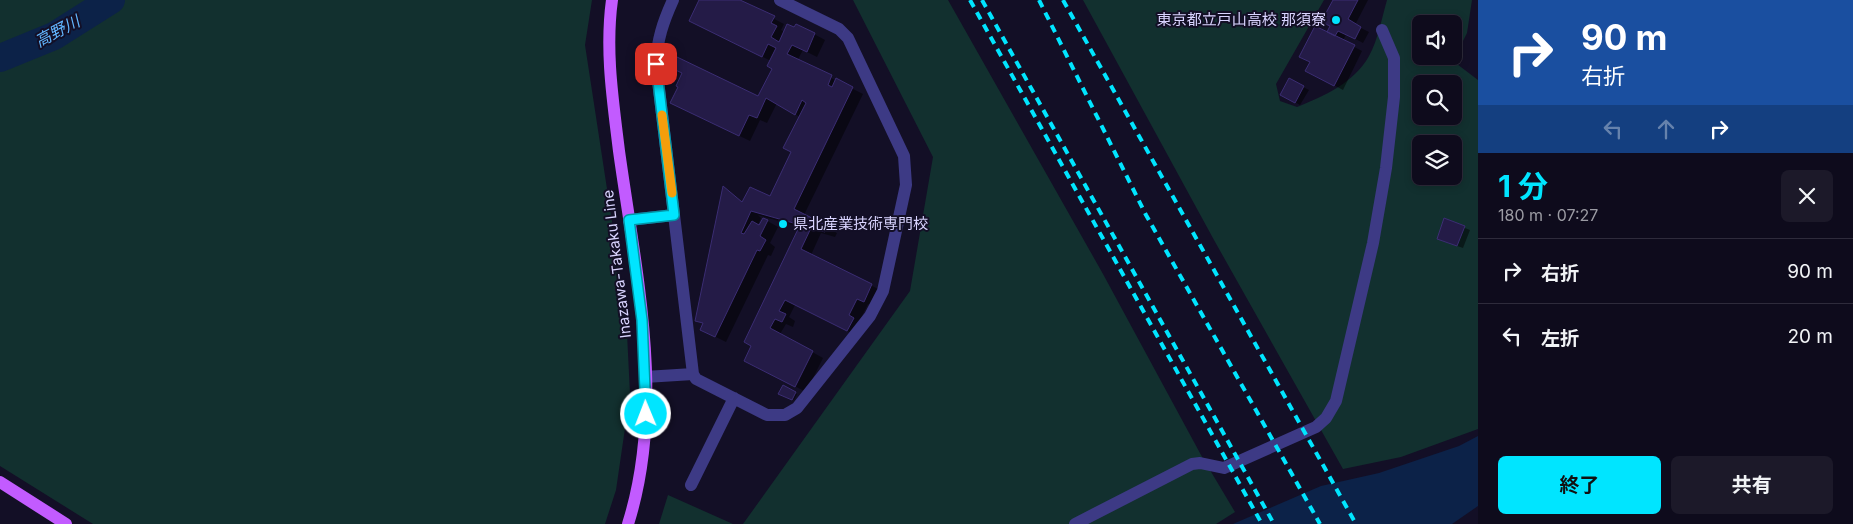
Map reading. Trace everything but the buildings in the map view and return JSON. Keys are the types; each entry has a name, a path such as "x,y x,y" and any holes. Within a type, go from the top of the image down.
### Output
{"main road":[{"name":"Inazawa-Takaku Line","path":"612,0 608,53 642,320 645,377 645,447 636,500 628,524"},
{"path":"0,482 66,524"}],"lane":[{"path":"673,0 657,41 656,64 693,374 696,379 767,415 784,415 797,408 870,316 883,291 906,185 904,156 848,38 839,29 780,0"},
{"path":"1075,524 1192,464 1200,463 1224,468 1316,427 1326,418 1336,401 1373,243 1386,168 1394,96 1394,58 1382,30"},
{"path":"629,220 674,215"},
{"path":"645,377 693,374"},
{"path":"691,485 734,398"}],"green space":[{"path":"0,0 592,0 585,45 626,313 630,394 616,490 605,524 93,524 0,466"},
{"path":"853,0 948,0 1103,274 1201,455 1235,512 1216,524 743,524 910,291 933,157"},
{"path":"1083,0 1324,0 1276,84 1280,101 1297,107 1338,88 1363,65 1375,43 1387,0 1472,0 1467,33 1462,43 1462,15 1412,15 1412,65 1458,65 1478,80 1478,429 1401,457 1343,469 1214,240"},
{"path":"668,495 733,524 659,524"}],"water":[{"path":"1478,436 1478,506 1452,524 1233,524 1321,486 1379,473 1459,446"}],"waterway":[{"name":"高野川","path":"0,58 54,36 111,0"}],"railway":[{"path":"970,0 1262,524"},
{"path":"982,0 1274,524"},
{"path":"1039,0 1146,215 1320,524"},
{"path":"1063,0 1356,524"}],"slow traffic":[{"path":"662,115 672,193"}],"place":[{"name":"東京都立戸山高校 那須寮","path":"1336,20"},
{"name":"県北産業技術専門校","path":"783,224"}],"route":[{"path":"646,414 642,320 629,220 674,215 656,64"}]}
